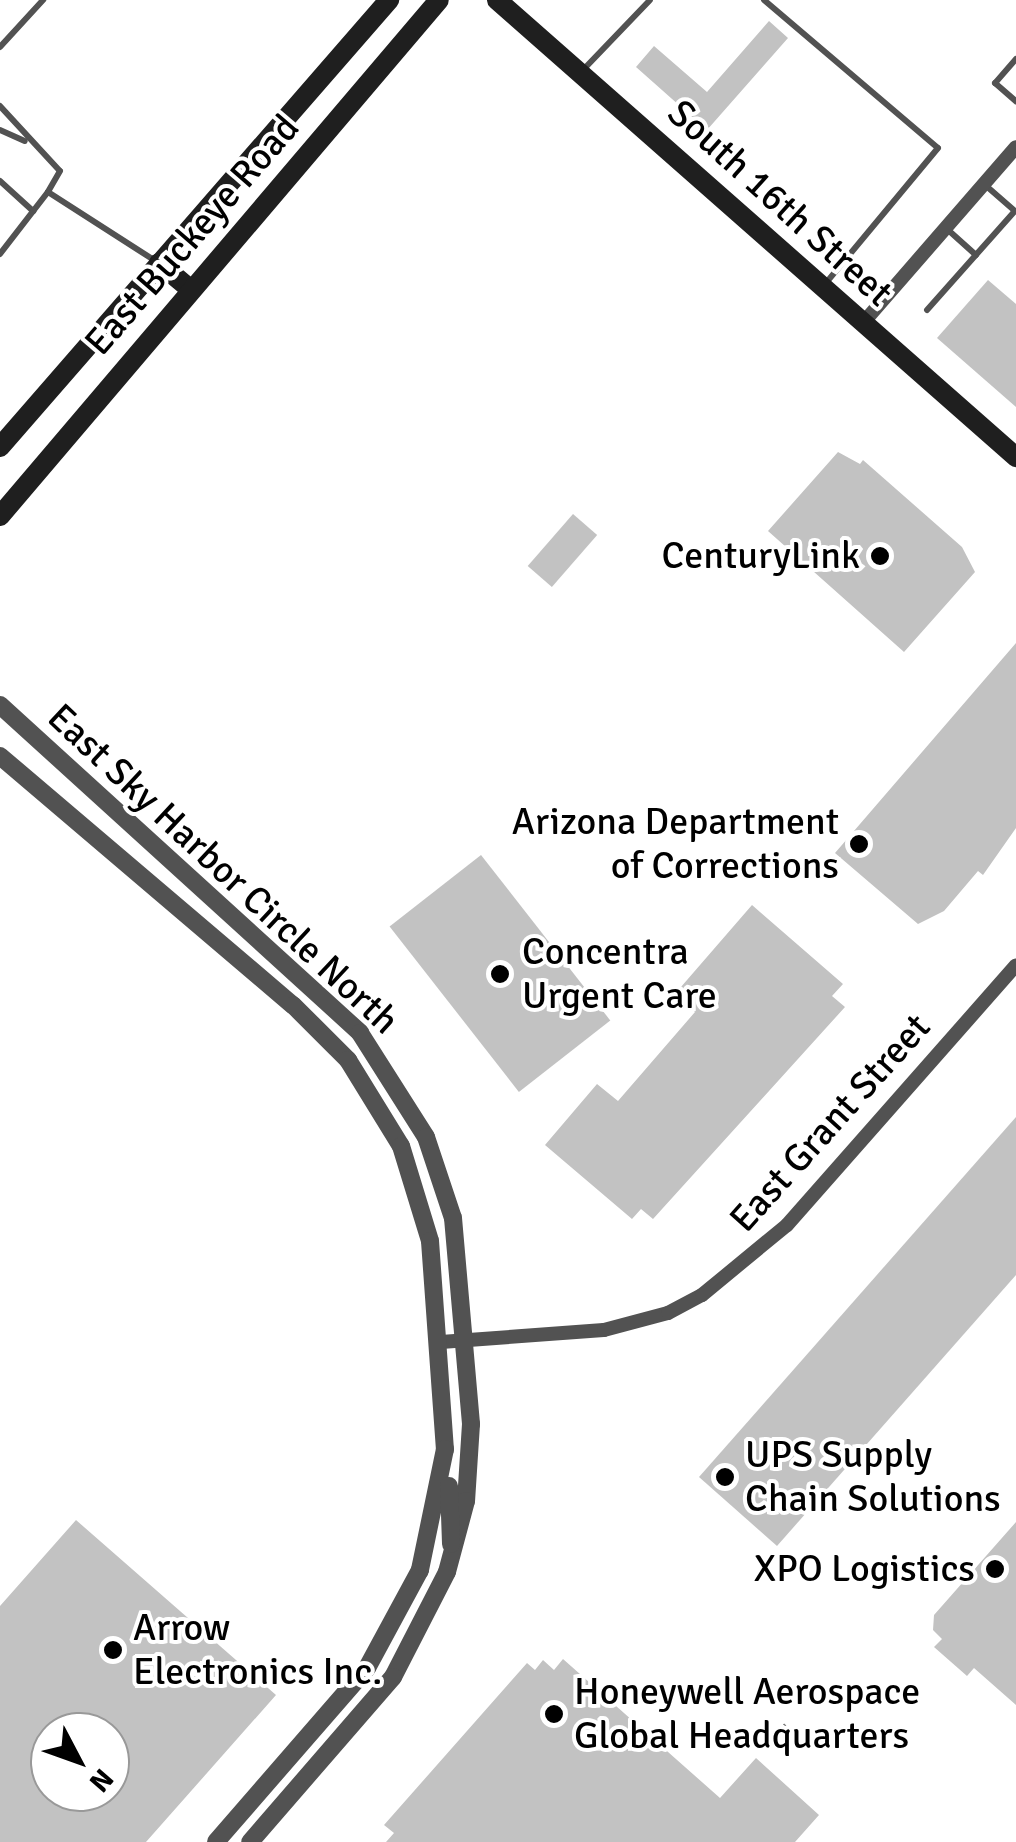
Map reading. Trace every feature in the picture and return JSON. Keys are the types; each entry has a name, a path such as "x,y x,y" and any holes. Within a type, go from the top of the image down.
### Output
{"main road":[{"name":"East Buckeye Road","path":"0,447 389,0"},
{"name":"East Buckeye Road","path":"0,516 440,0"},
{"name":"South 16th Street","path":"497,0 1016,457"},
{"path":"159,263 190,289"}],"street":[{"path":"862,324 1016,147"},
{"name":"East Sky Harbor Circle North","path":"0,706 318,991 378,1056 418,1122 446,1190 460,1252 467,1340 469,1476 454,1552 424,1624 393,1677 250,1842"},
{"name":"East Sky Harbor Circle North","path":"0,756 294,1005 348,1060 388,1122 418,1190 441,1342 444,1471 420,1570 379,1650 216,1842"},
{"name":"East Grant Street","path":"441,1342 642,1322 739,1270 788,1225 1016,964"},
{"path":"444,1471 454,1552"}],"lane":[{"path":"0,48 43,0"},
{"path":"580,72 650,0"},
{"path":"764,0 938,148 823,288"},
{"path":"1016,58 995,82 1016,101"},
{"path":"0,106 26,141 60,172 0,254"},
{"path":"0,130 26,141"},
{"path":"0,182 33,211"},
{"path":"928,310 1015,210 984,184"},
{"path":"48,192 159,263"},
{"path":"946,228 976,254"}],"path":[{"path":"769,1742 785,1724"}],"building":[{"path":"769,21 788,38 707,130 636,67 654,46 707,92"},
{"path":"988,280 1016,304 1016,407 937,338"},
{"name":"CenturyLink","path":"838,452 860,464 863,460 962,547 975,572 904,652 768,531"},
{"path":"573,514 597,535 552,587 528,566"},
{"path":"1016,643 1016,828 983,875 978,871 944,911 918,924 835,853"},
{"name":"Concentra Urgent Care","path":"481,855 610,1020 519,1092 390,926"},
{"path":"752,905 843,984 832,996 845,1007 653,1219 641,1209 632,1219 545,1145 597,1084 618,1101 695,1012 674,995"},
{"path":"1016,1117 1016,1275 777,1546 699,1477"},
{"name":"Arrow Electronics Inc.","path":"76,1520 276,1695 146,1842 0,1842 0,1606"},
{"name":"XPO Logistics","path":"1016,1522 1016,1705 974,1668 967,1676 934,1647 942,1639 933,1630 934,1615"},
{"name":"Honeywell Aerospace Global Headquarters","path":"563,1659 720,1798 756,1758 819,1815 795,1842 386,1842 394,1833 384,1825 527,1663 535,1670 543,1660 554,1670"}],"place":[{"name":"CenturyLink","path":"880,556"},
{"name":"Arizona Department of Corrections","path":"859,844"},
{"name":"Concentra Urgent Care","path":"500,974"},
{"name":"UPS Supply Chain Solutions","path":"725,1477"},
{"name":"XPO Logistics","path":"995,1569"},
{"name":"Arrow Electronics Inc.","path":"113,1650"},
{"name":"Honeywell Aerospace Global Headquarters","path":"554,1714"}]}
